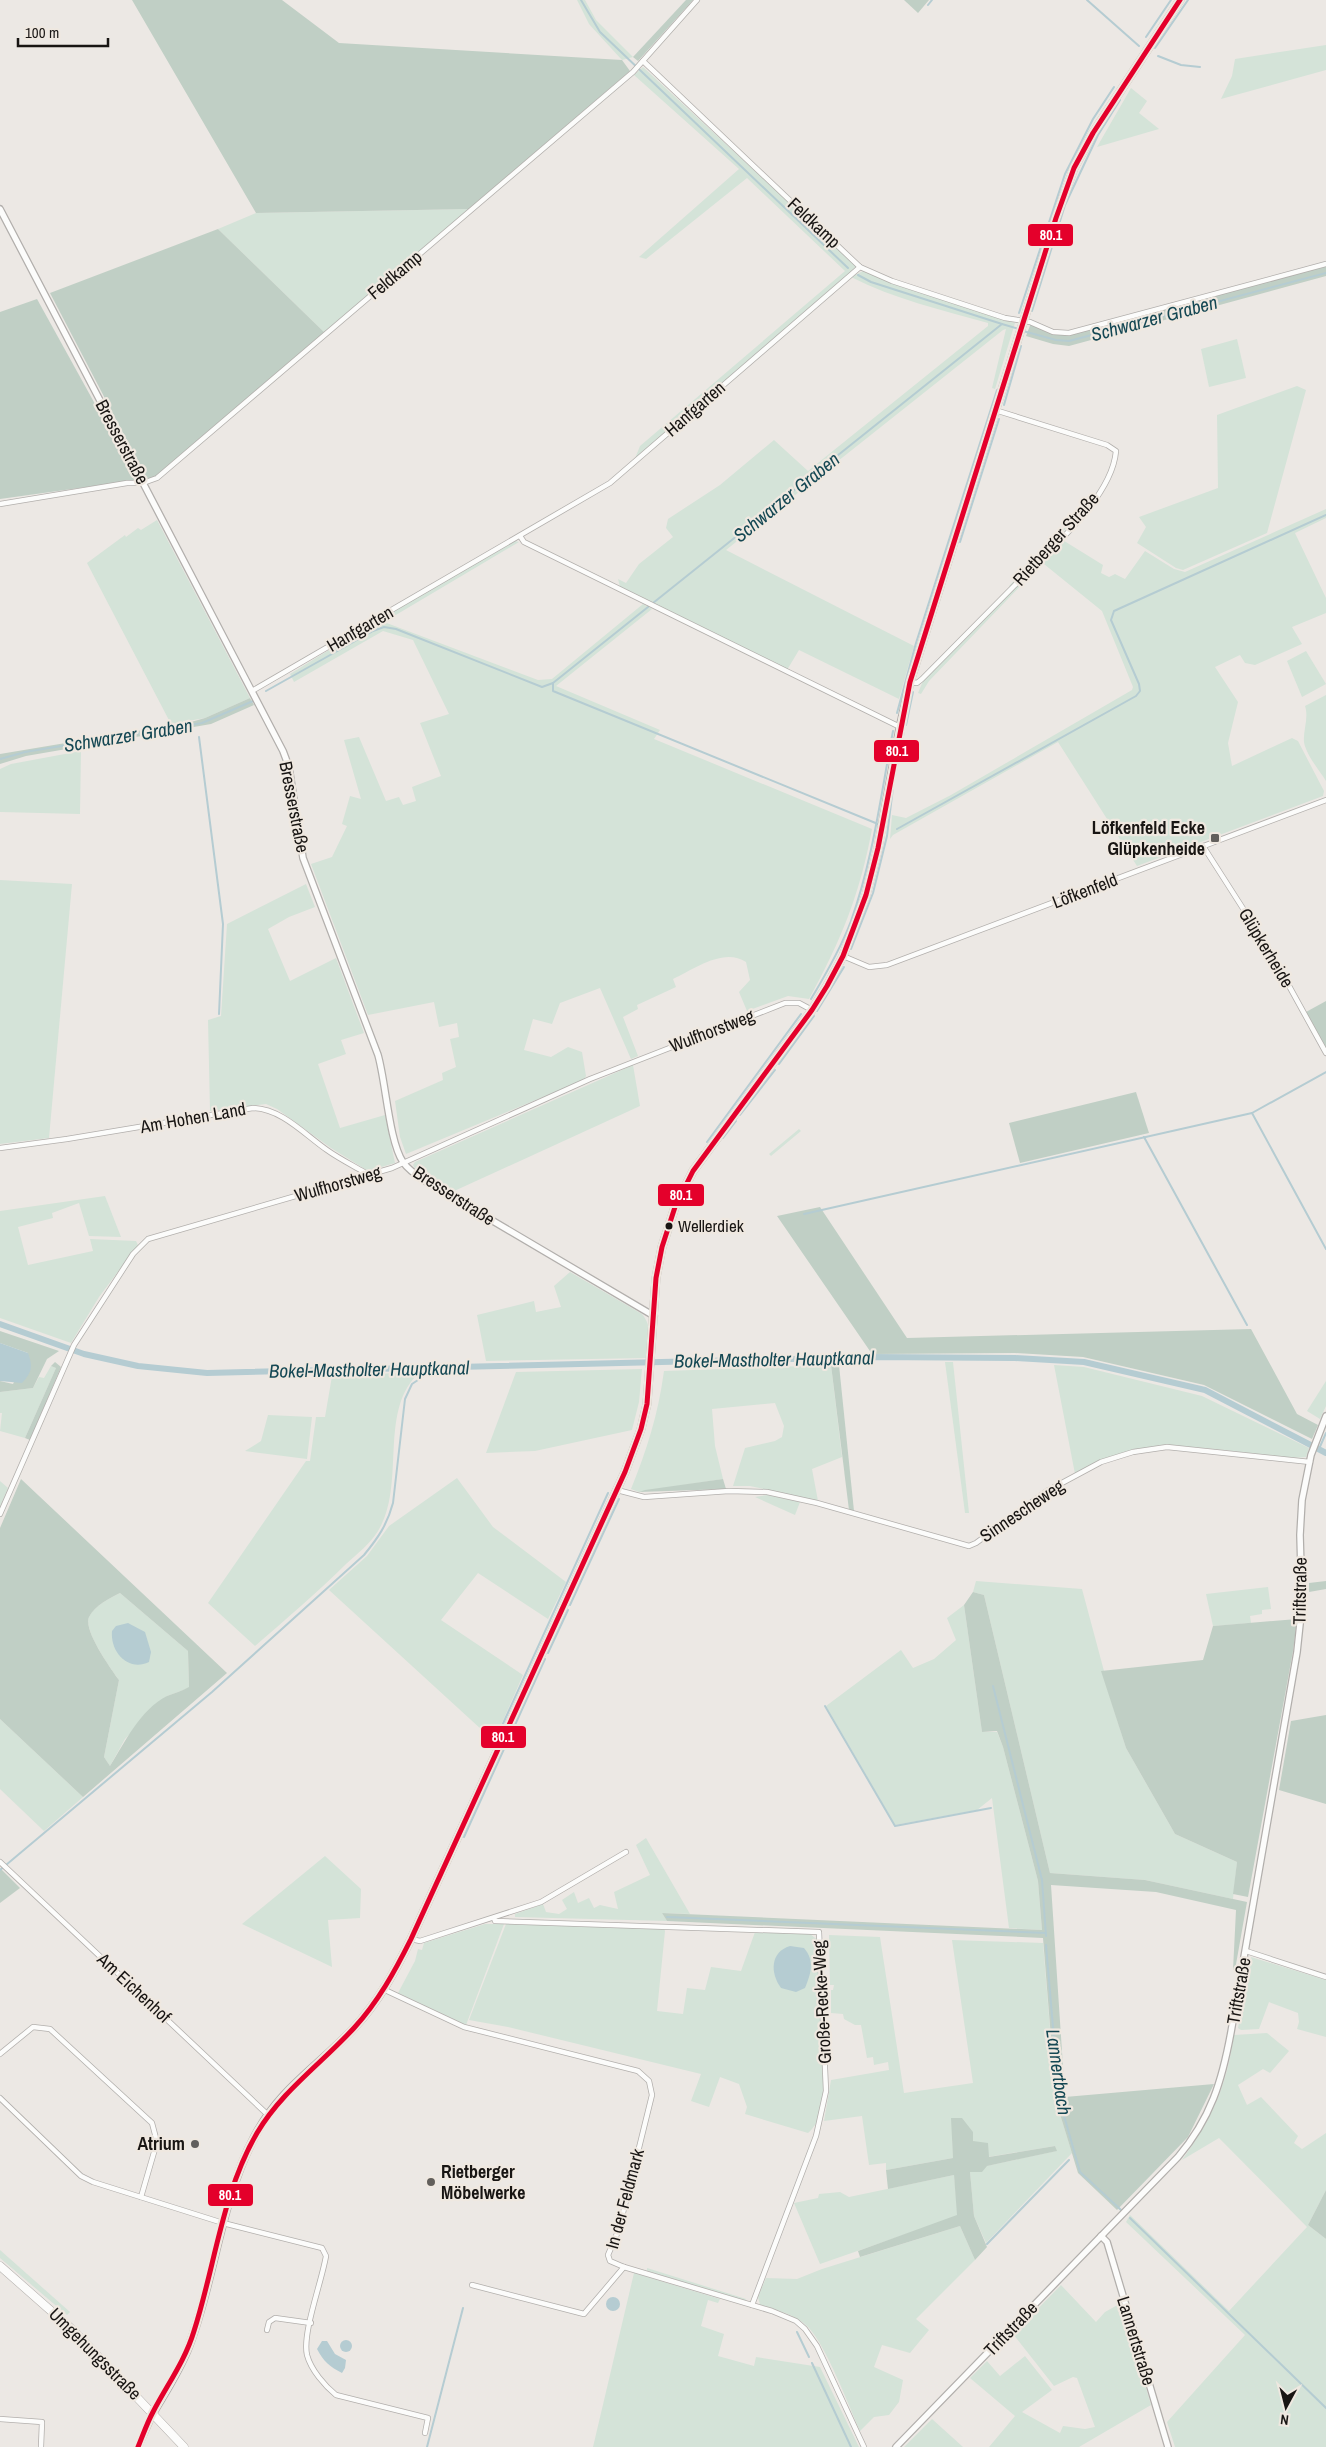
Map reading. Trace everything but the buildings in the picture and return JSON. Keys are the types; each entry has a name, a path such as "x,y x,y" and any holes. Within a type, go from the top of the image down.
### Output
{"main road":[{"path":"153,2412 174,2378 189,2348 223,2223 238,2175 254,2137 268,2115 304,2073 353,2030 385,1990 411,1939 616,1490 641,1429 652,1356 656,1278 662,1246 682,1192 693,1171 812,1010 842,956 855,926 872,873 910,682 1018,336 1074,168 1115,99 1180,0"},
{"name":"Umgehungsstraße","path":"0,2266 75,2332 153,2412 184,2447"}],"street":[{"name":"Feldkamp","path":"143,483 157,478 633,72 697,0"},
{"name":"Feldkamp","path":"642,62 860,267 892,281 1005,318 1053,332 1069,333 1326,264"},
{"name":"Bresserstraße","path":"0,209 283,750 289,767 303,858 378,1055 385,1078 394,1139 403,1162 427,1182 654,1316"},
{"name":"Hanfgarten","path":"253,693 610,483 860,267"},
{"name":"Rietberger Straße","path":"910,682 917,683 1069,530 1094,500 1115,462 1116,451 1107,445 995,410"},
{"path":"0,504 127,483 143,483"},
{"path":"520,536 524,542 900,727"},
{"name":"Löfkenfeld","path":"842,956 869,967 888,965 1326,800"},
{"name":"Glüpkerheide","path":"1203,846 1267,946 1326,1052"},
{"name":"Wulfhorstweg","path":"0,1514 74,1345 133,1254 148,1240 392,1168 590,1079 786,1003 799,1003 812,1010"},
{"name":"Am Hohen Land","path":"0,1148 67,1139 253,1108 264,1108 275,1112 328,1152 364,1172 366,1176"},
{"name":"Triftstraße","path":"896,2447 1178,2157 1193,2139 1206,2117 1224,2069 1246,1951 1297,1652 1302,1605 1300,1535 1302,1500 1311,1459 1326,1416"},
{"name":"Sinnescheweg","path":"616,1490 644,1497 730,1491 767,1492 817,1503 969,1546 976,1543 1047,1491 1101,1462 1133,1452 1167,1447 1311,1459"},
{"name":"Große-Recke-Weg","path":"411,1939 420,1941 541,1902 626,1852"},
{"name":"Am Eichenhof","path":"0,1862 268,2115"},
{"path":"510,1913 512,1922"},
{"name":"Große-Recke-Weg","path":"494,1918 495,1921 512,1922 819,1932 826,2091 824,2106 816,2136 752,2305"},
{"path":"1246,1951 1326,1977"},
{"name":"In der Feldmark","path":"385,1990 464,2027 638,2071 649,2081 652,2095 619,2229 608,2255 610,2260 624,2267 786,2316 805,2328 817,2346 864,2447"},
{"path":"0,2054 34,2027 50,2028 152,2123 157,2135 157,2142 142,2197"},
{"path":"0,2098 81,2176 223,2223 322,2248 326,2256 307,2345 308,2355 316,2372 329,2390 336,2396 428,2418 425,2433"},
{"name":"Lannertstraße","path":"1101,2236 1107,2242 1168,2447"},
{"path":"472,2285 584,2314 624,2267"},
{"path":"267,2330 269,2322 274,2318 311,2323"},
{"path":"138,2447 153,2412"},
{"path":"0,2419 42,2422 41,2447"}],"shaded area":[{"path":"132,0 282,0 339,43 622,60 630,71 469,209 256,213"},
{"path":"577,0 585,0 596,20 633,57 622,60 589,24"},
{"path":"686,0 693,0 638,61 633,57"},
{"path":"904,0 929,0 918,13"},
{"path":"1326,45 1326,70 1221,99 1232,76 1235,59"},
{"path":"643,67 856,265 856,268 634,461 640,446 845,271 747,178 646,259 639,257 739,169 634,75"},
{"path":"1131,88 1147,101 1139,113 1159,129 1097,147"},
{"path":"469,209 325,333 218,229 256,213"},
{"path":"218,229 325,333 155,477 147,479 50,293"},
{"path":"1326,266 1326,276 1069,346 1053,344 1026,336 1031,323 1040,328 1070,334"},
{"path":"863,271 892,283 1015,323 995,389 992,388 1006,329 726,550 914,646 899,699 799,650 787,670 620,587 618,579 626,583 639,564 673,537 666,528 668,519 720,485 774,440 808,471 988,326 988,323 884,292 851,277"},
{"path":"37,299 137,480 0,499 0,312"},
{"path":"1237,339 1246,378 1209,387 1201,349"},
{"path":"1297,386 1306,390 1267,533 1183,570 1176,568 1137,543 1146,527 1139,517 1218,488 1217,415"},
{"path":"1091,500 1011,587 1009,586"},
{"path":"1326,509 1326,518 1295,533 1326,598 1326,613 1292,627 1302,644 1255,665 1245,663 1240,655 1215,667 1238,702 1228,743 1232,766 1292,738 1298,741 1324,791 1323,796 1137,866 1058,742 893,835 890,839 892,815 906,818 951,795 1132,690 1133,687 1102,611 1039,560 1061,539 1103,565 1101,573 1109,577 1115,574 1125,579 1145,551 1174,569 1185,572"},
{"path":"157,520 250,698 205,718 171,724 87,563 125,535 126,537 138,528 141,530"},
{"path":"515,541 519,542 384,622 538,680 552,679 643,604 652,609 556,686 660,730 654,739 872,829 862,875 848,917 831,957 809,999 788,996 747,1011 739,992 750,980 746,962 728,957 709,961 673,979 676,987 637,1005 638,1009 623,1017 638,1056 631,1059 600,988 560,1003 552,1024 533,1019 524,1050 551,1057 568,1047 582,1052 586,1076 584,1080 406,1154 400,1137 395,1101 443,1080 442,1073 456,1067 450,1039 459,1037 457,1023 439,1027 434,1002 368,1015 311,864 332,857 347,826 342,824 350,796 361,799 344,740 359,737 386,801 399,797 403,805 416,801 412,787 441,776 420,723 449,714 413,640 383,631 294,682 290,674 376,621"},
{"path":"1029,572 1029,577 929,681 921,694 918,693 923,681"},
{"path":"1306,651 1326,684 1302,697 1287,661"},
{"path":"1326,695 1326,781 1307,752 1304,738 1305,706"},
{"path":"250,698 254,705 211,724 26,756 0,764 0,754 191,722 205,718"},
{"path":"81,751 80,814 0,812 0,769 11,764"},
{"path":"0,880 72,884 49,1138 0,1144"},
{"path":"306,884 315,907 289,917 268,929 290,981 336,958 364,1033 341,1040 346,1054 318,1064 340,1128 385,1115 395,1163 368,1171 331,1148 277,1109 266,1104 210,1111 208,1020 221,1016 227,924"},
{"path":"1326,1001 1326,1048 1306,1012"},
{"path":"633,1065 640,1106 452,1192 415,1169 413,1165 415,1162"},
{"path":"1136,1092 1149,1133 1020,1163 1009,1123"},
{"path":"799,1129 801,1131 771,1156 769,1154"},
{"path":"105,1196 121,1237 89,1236 79,1203 52,1213 53,1218 18,1227 28,1265 93,1251 90,1239 136,1241 138,1245 99,1297 71,1343 0,1318 0,1211"},
{"path":"820,1207 907,1338 1251,1329 1297,1414 1318,1425 1312,1439 1204,1385 1083,1357 1015,1353 872,1354 777,1216"},
{"path":"570,1272 642,1314 649,1329 647,1358 486,1361 477,1315 534,1301 536,1312 561,1307 554,1286"},
{"path":"0,1331 59,1351 47,1359 33,1388 0,1392 0,1381 13,1384 28,1353 0,1343"},
{"path":"55,1362 61,1367 30,1440 25,1438 56,1368 51,1366"},
{"path":"945,1362 953,1362 969,1513 965,1513"},
{"path":"831,1365 842,1457 812,1469 818,1501 750,1486 733,1486 745,1448 775,1441 782,1437 784,1426 775,1403 712,1409 715,1446 723,1479 639,1492 631,1489 651,1432 659,1402 664,1371"},
{"path":"831,1365 839,1365 854,1511 849,1510"},
{"path":"1054,1365 1084,1367 1202,1396 1309,1448 1306,1457 1285,1457 1201,1448 1160,1447 1120,1455 1075,1474"},
{"path":"51,1366 56,1368 25,1438 0,1431 2,1413 0,1413 0,1392 33,1388 39,1377 44,1378"},
{"path":"642,1369 639,1402 632,1430 535,1451 486,1453 516,1372"},
{"path":"420,1372 407,1388 399,1406 395,1427 391,1492 386,1512 378,1531 363,1549 313,1596 255,1646 208,1603 306,1461 310,1461 316,1417 325,1417 332,1376"},
{"path":"1326,1381 1326,1406 1320,1419 1307,1411"},
{"path":"268,1415 312,1417 307,1459 245,1451 261,1441"},
{"path":"457,1478 493,1527 566,1582 548,1619 478,1573 441,1620 523,1675 494,1741 329,1590 367,1556 389,1526"},
{"path":"21,1479 227,1673 83,1797 0,1719 0,1528","holes":["120,1593 188,1651 189,1687 167,1696 149,1709 134,1727 110,1766 104,1757 119,1680 94,1640 88,1623 89,1617 103,1602"]},
{"path":"723,1479 726,1489 639,1492 645,1490"},
{"path":"0,1481 8,1488 0,1507"},
{"path":"767,1495 800,1502 795,1515 755,1497"},
{"path":"976,1581 1082,1589 1104,1671 1102,1672 1126,1748 1175,1834 1237,1862 1233,1899 1145,1880 1050,1873 984,1595 973,1592"},
{"path":"1326,1581 1326,1589 1309,1592 1309,1583"},
{"path":"1268,1587 1271,1609 1262,1610 1262,1614 1250,1616 1251,1623 1213,1626 1206,1594"},
{"path":"973,1592 984,1595 1050,1873 1145,1880 1247,1902 1235,1970 1233,1970 1236,1910 1156,1892 1051,1885 1065,2097 1214,2084 1188,2137 1117,2210 1078,2173 1056,2101 1043,1938 667,1921 662,1913 1042,1930 1038,1881 1003,1747 997,1731 982,1732 964,1605"},
{"path":"120,1593 188,1651 189,1688 167,1696 125,1739 110,1766 104,1757 119,1680 94,1640 88,1623 89,1617 95,1609"},
{"path":"964,1605 982,1732 997,1732 1003,1747 1038,1881 1042,1930 1009,1928 992,1798 977,1810 895,1825 826,1706 901,1650 913,1668 934,1659 956,1640 947,1618"},
{"path":"1297,1619 1293,1651 1248,1897 1233,1894 1237,1862 1175,1834 1126,1748 1101,1671 1203,1660 1213,1626"},
{"path":"1326,1715 1326,1804 1279,1790 1291,1721"},
{"path":"0,1719 83,1797 44,1831 0,1789"},
{"path":"646,1838 690,1914 662,1913 667,1921 515,1917 515,1914 543,1904 546,1912 559,1914 567,1909 562,1900 574,1892 578,1903 589,1898 594,1908 600,1905 618,1909 614,1892 650,1875 636,1845"},
{"path":"325,1856 361,1889 360,1918 328,1920 332,1967 242,1924"},
{"path":"0,1868 20,1888 0,1903"},
{"path":"485,1924 504,1924 466,2025 398,1993 415,1961 418,1949 422,1950 424,1943"},
{"path":"506,1924 664,1928 657,2011 683,2014 687,1988 705,1990 711,1967 741,1971 755,1932 810,1934 819,1941 824,2089 816,2124 808,2133 745,2114 747,2107 739,2084 720,2077 709,2107 691,2101 701,2074 508,2027 469,2020"},
{"path":"829,1935 880,1937 904,2093 973,2083 952,1940 1043,1943 1056,2101 1072,2153 986,2243 974,2216 970,2172 986,2166 1056,2151 1055,2146 988,2157 952,2118 953,2158 886,2170 886,2163 869,2165 862,2116 824,2121 831,2080 889,2070 888,2062 874,2065 873,2057 867,2058 861,2025 855,2025 844,2019 843,2014 831,2013 831,1990 833,1990 834,1985 830,1985"},
{"path":"1251,1957 1326,1980 1326,2037 1297,2029 1299,2022 1298,2013 1269,2002 1259,2029 1241,2030 1238,2028"},
{"path":"1267,2033 1289,2051 1270,2073 1263,2069 1238,2085 1247,2105 1261,2097 1298,2136 1294,2143 1302,2149 1326,2133 1326,2190 1308,2225 1326,2239 1326,2447 1175,2447 1167,2422 1245,2335 1126,2222 1130,2215 1229,2311 1307,2227 1219,2138 1182,2160 1217,2101 1227,2071 1234,2035"},
{"path":"951,2118 962,2118 973,2132 973,2141 988,2143 989,2157 1055,2146 1057,2151 987,2166 982,2172 970,2172 974,2216 987,2247 975,2260 960,2226 860,2257 858,2251 957,2215 954,2175 888,2189 886,2170 953,2158"},
{"path":"954,2175 958,2216 820,2264 794,2203 818,2198 819,2194 840,2192 849,2197"},
{"path":"1326,2190 1326,2239 1308,2225"},
{"path":"960,2226 975,2260 916,2319 929,2330 910,2353 882,2345 874,2367 903,2380 899,2402 889,2415 874,2417 860,2431 830,2362 809,2328 792,2316 760,2305 758,2297 766,2278 797,2279 822,2269"},
{"path":"0,2250 70,2312 67,2315 0,2258"},
{"path":"647,2268 746,2299 745,2301 647,2271"},
{"path":"634,2273 720,2299 718,2303 708,2300 701,2326 724,2334 718,2356 754,2366 756,2357 820,2367 859,2447 593,2447"},
{"path":"1061,2285 1096,2322 1105,2312 1121,2303 1151,2405 1079,2447 989,2447 1015,2416 970,2378 987,2361 1000,2376 1025,2356 1052,2390 1022,2412 1060,2433 1063,2426 1085,2429 1095,2427 1077,2378 1073,2377 1054,2386 1013,2334"},
{"path":"932,2419 963,2447 904,2447"}],"water":[{"path":"0,1343 28,1353 31,1369 22,1383 0,1381"},
{"path":"128,1623 145,1632 151,1652 149,1662 134,1664 128,1662 117,1653 112,1639 112,1631 116,1626"},
{"path":"790,1946 804,1948 811,1962 805,1988 796,1992 781,1988 777,1982 774,1970 775,1958 783,1949"},
{"path":"613,2297 618,2299 620,2304 618,2309 613,2311 608,2309 606,2304 608,2299"},
{"path":"346,2340 352,2346 346,2352 340,2346"},
{"path":"322,2341 327,2341 335,2354 346,2360 342,2373 327,2363 317,2349"}],"waterway":[{"path":"581,0 600,32 848,268"},
{"path":"928,5 932,0"},
{"path":"1087,0 1139,46"},
{"path":"1146,37 1171,0"},
{"path":"1155,48 1188,0"},
{"path":"1158,56 1181,65 1200,67"},
{"path":"1019,313 1065,174 1093,119 1114,87"},
{"path":"1032,311 1065,205 1098,135 1120,100"},
{"name":"Schwarzer Graben","path":"1023,331 1056,340 1069,341 1326,273"},
{"path":"858,275 871,282 1002,324"},
{"name":"Schwarzer Graben","path":"266,691 373,631 384,627 396,629 542,687 553,683 1002,324 1019,329"},
{"path":"1004,405 1021,346"},
{"path":"897,713 916,643 997,390"},
{"path":"960,542 999,419"},
{"path":"897,829 1136,696 1140,691 1139,684 1111,620 1114,611 1326,515"},
{"path":"553,683 553,691 878,824"},
{"path":"906,725 913,692"},
{"name":"Schwarzer Graben","path":"0,759 25,752 202,723 253,701"},
{"path":"811,999 843,941 859,898 876,827 893,731"},
{"path":"895,776 904,731"},
{"path":"199,737 223,924 219,1014"},
{"path":"851,949 873,893 887,836 893,788"},
{"path":"817,1011 844,967"},
{"path":"707,1142 801,1014"},
{"path":"779,1064 814,1016"},
{"path":"740,1115 775,1070"},
{"path":"804,1214 1252,1113 1326,1072"},
{"path":"1252,1113 1326,1249"},
{"path":"723,1138 736,1121"},
{"path":"1144,1137 1247,1325"},
{"name":"Bokel-Mastholter Hauptkanal","path":"0,1324 84,1354 138,1366 207,1373 872,1357 1015,1358 1084,1362 1205,1390 1326,1453"},
{"path":"0,1870 212,1692 364,1555 382,1531 393,1503 405,1399 412,1384 436,1368"},
{"path":"1319,1449 1326,1433"},
{"path":"496,1739 608,1493"},
{"path":"570,1605 619,1499"},
{"path":"548,1653 568,1610"},
{"path":"464,1837 545,1659"},
{"name":"Lannertbach","path":"993,1686 1042,1880 1046,1936"},
{"path":"825,1706 895,1826 991,1808"},
{"path":"667,1917 1046,1933"},
{"name":"Lannertbach","path":"1046,1945 1059,2098 1080,2172 1121,2210"},
{"path":"987,2244 1069,2160"},
{"name":"Lannertbach","path":"1130,2218 1326,2408"},
{"path":"427,2447 463,2308"},
{"path":"797,2332 809,2357"},
{"path":"812,2363 851,2447"}],"transit line":[{"name":"80.1","path":"138,2447 151,2416 181,2363 190,2342 227,2205 245,2156 257,2133 278,2104 363,2018 386,1986 399,1963 625,1472 641,1429 647,1404 656,1278 662,1247 675,1207 693,1171 812,1010 843,956 866,895 878,848 910,682 1056,218 1074,168 1093,133 1180,0"}],"place":[{"name":"Löfkenfeld Ecke Glüpkenheide","path":"1215,838"},
{"name":"Wellerdiek","path":"669,1226"},
{"name":"Atrium","path":"195,2144"},
{"name":"Rietberger Möbelwerke","path":"431,2182"}]}
